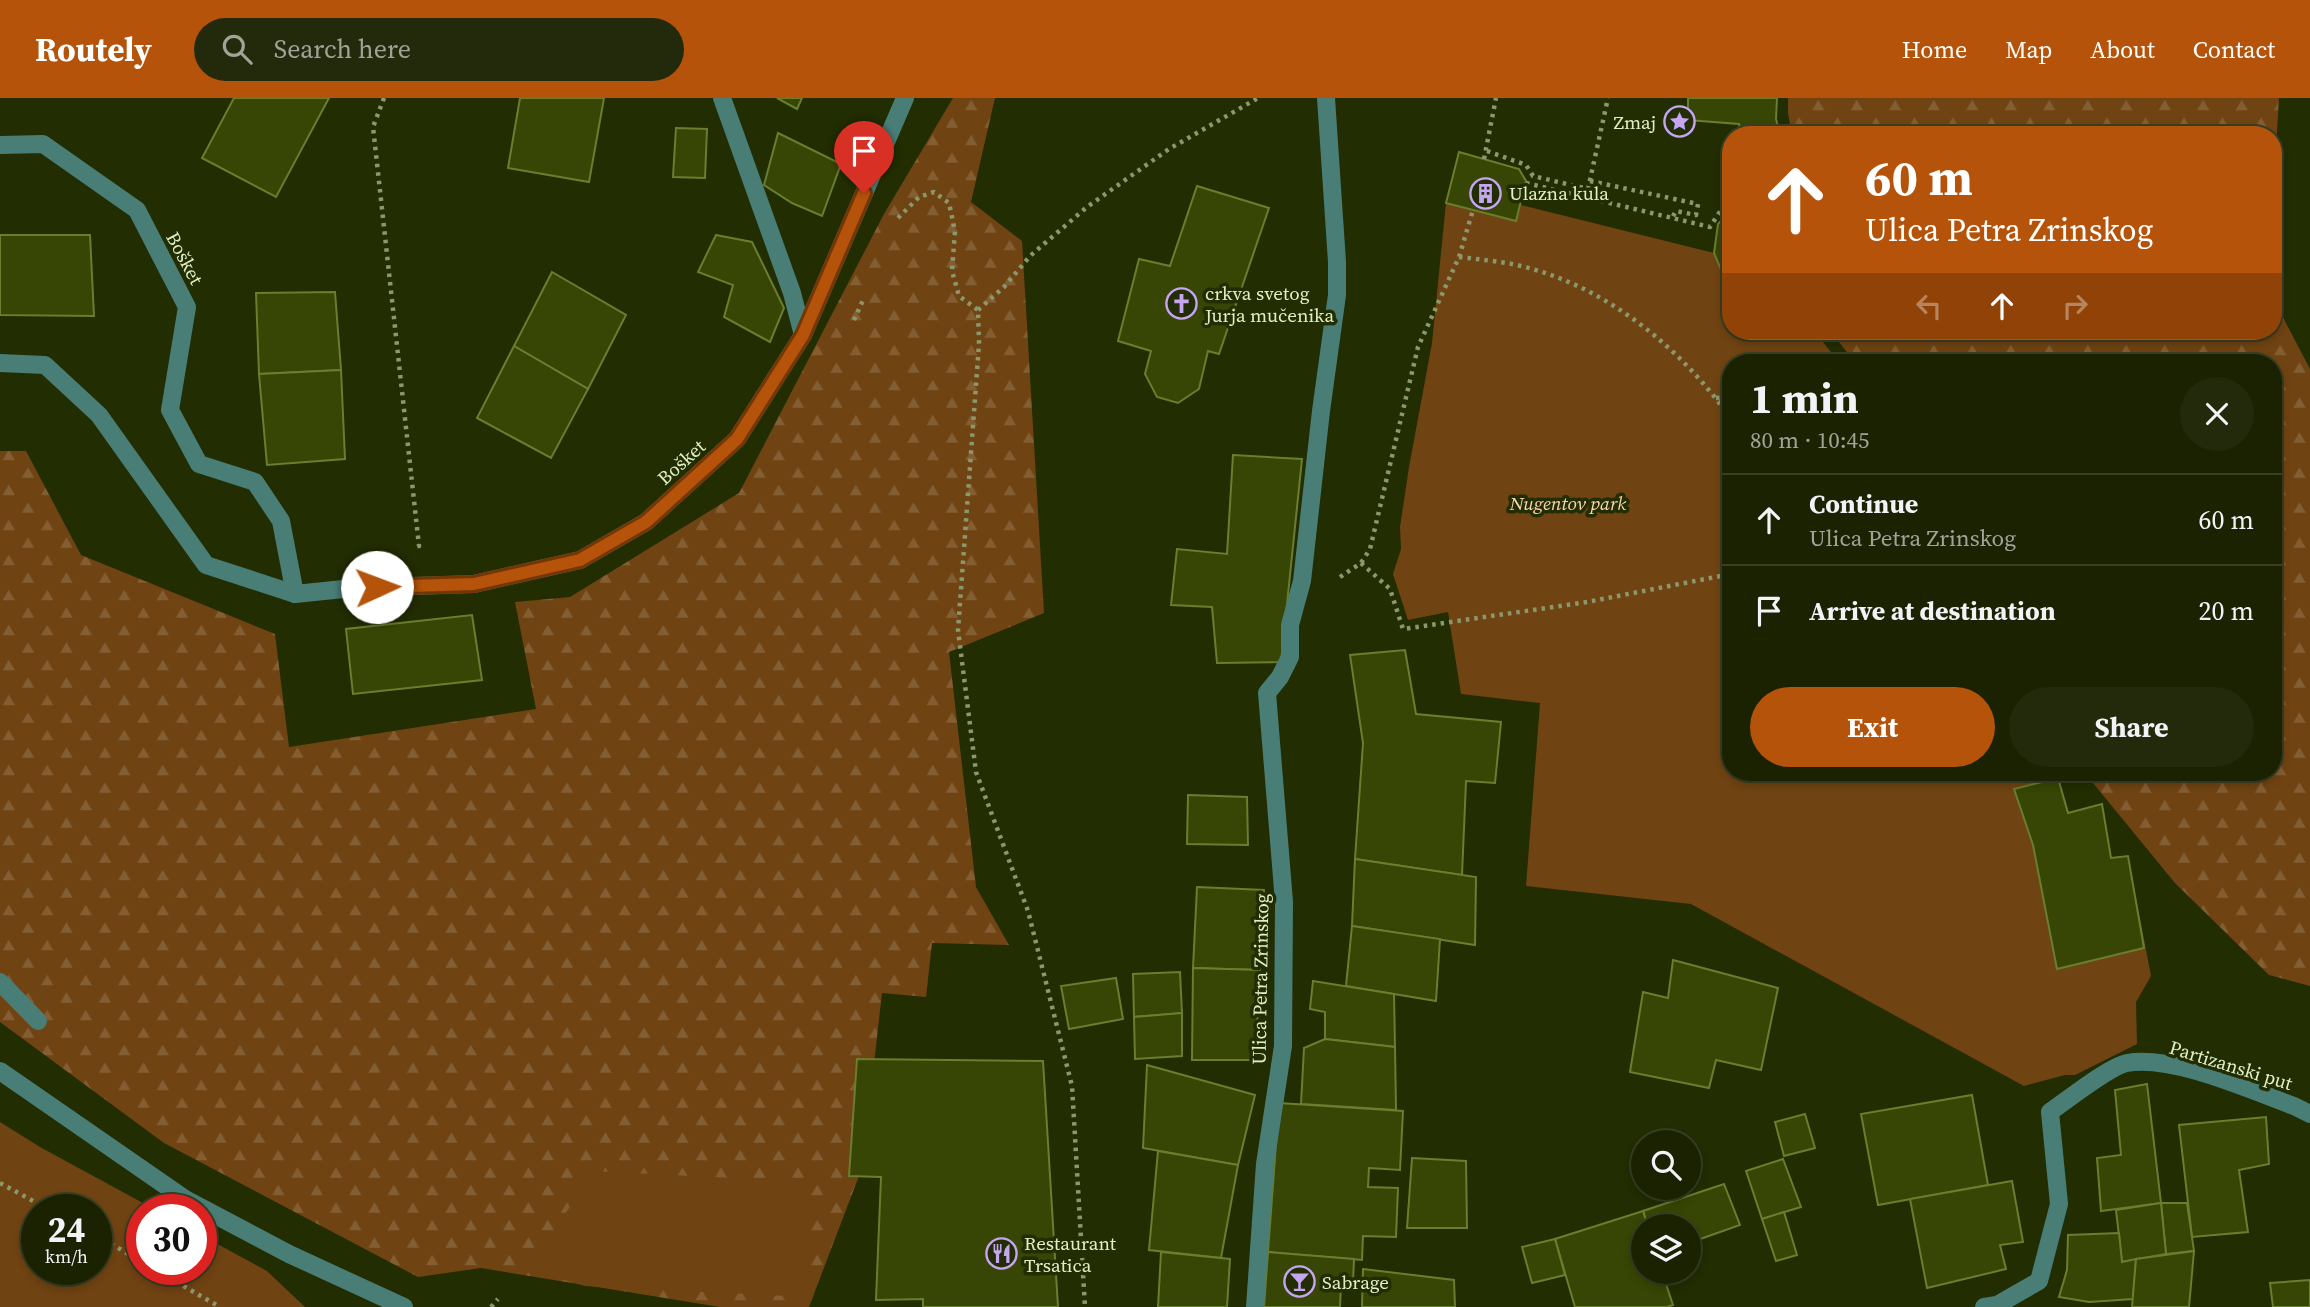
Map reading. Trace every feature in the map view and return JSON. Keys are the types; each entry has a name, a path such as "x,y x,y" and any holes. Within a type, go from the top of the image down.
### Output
{"street":[{"path":"722,98 792,293 803,335"},
{"path":"803,335 905,98"},
{"path":"1296,607 1302,581 1337,295 1326,98"},
{"name":"Bošket","path":"0,145 43,145 136,210 187,307 170,410 200,464 255,482 281,521 295,594"},
{"name":"Bošket","path":"0,363 45,365 99,415 206,565 295,594 353,588 474,584 580,560 646,522 737,439 803,335"},
{"name":"Ulica Petra Zrinskog","path":"1255,1307 1265,1164 1283,1046 1284,902 1267,693 1280,677 1290,657 1290,625 1296,607"},
{"path":"0,982 38,1021"},
{"name":"Partizanski put","path":"1993,1306 2039,1281 2059,1203 2050,1112 2125,1063 2150,1063 2189,1069 2310,1114"},
{"path":"0,1071 185,1199 289,1254 404,1307"}],"path":[{"path":"384,98 373,127 419,545 407,547"},
{"path":"978,310 1004,287 1030,257 1087,207 1169,149 1258,98"},
{"path":"1484,159 1496,98"},
{"path":"1487,151 1526,165 1533,176 1588,189 1608,98"},
{"path":"1590,181 1698,204 1696,215 1676,211 1672,218"},
{"path":"1526,183 1710,227 1722,210"},
{"path":"896,222 902,212 919,197 934,192 948,203 954,231 952,271 959,296 978,310"},
{"path":"1296,607 1361,563 1372,543 1418,346 1459,257 1473,210"},
{"path":"1459,257 1512,264 1545,273 1613,305 1674,354 1698,377 1722,407"},
{"path":"850,326 859,315 867,290"},
{"path":"978,310 979,344 958,630 975,772 1028,911 1072,1086 1085,1307"},
{"path":"1715,398 1722,398"},
{"path":"1361,563 1390,589 1403,629 1587,602 1722,576"},
{"path":"0,1183 21,1194"},
{"path":"182,1285 220,1307"},
{"path":"491,1307 498,1299"}],"green space":[{"path":"953,98 995,98 971,202 1022,241 1044,613 949,652 976,887 1009,945 932,943 926,997 882,993 862,1168 809,1307 720,1307 481,1268 418,1277 164,1143 0,1022 0,451 26,451 81,555 275,634 289,747 536,709 515,602 570,597 739,493 884,214"},
{"path":"1788,98 2279,98 2277,126 1790,126"},
{"name":"Nugentov park","path":"1446,203 1516,221 1521,205 1714,253 1722,272 1722,340 1821,340 1833,354 1722,354 1722,781 2059,781 2068,813 2102,804 2111,858 2128,856 2151,976 2136,1002 2137,1044 2075,1075 2065,1075 2024,1086 1691,904 1526,886 1540,703 1461,694 1448,612 1408,620 1393,574 1401,549 1400,527 1409,467 1432,343"},
{"path":"2282,316 2310,369 2310,986 2269,975 2175,883 2091,781 2282,781 2282,354 1849,354 1837,340 2282,340"},
{"path":"0,1122 126,1194 126,1285 217,1285 217,1244 267,1271 305,1307 0,1307"},
{"path":"593,1171 807,1182 810,1297 585,1286 529,1270"}],"building":[{"path":"234,98 329,98 276,197 202,158"},
{"path":"520,98 604,98 589,182 508,168"},
{"path":"777,98 802,98 797,109"},
{"path":"1688,98 1777,98 1778,126 1739,126 1688,120"},
{"path":"676,128 707,129 705,178 673,177"},
{"path":"778,133 841,164 822,216 792,203 764,185"},
{"name":"Ulazna kula","path":"1459,152 1519,169 1526,181 1516,221 1446,203"},
{"name":"crkva svetog Jurja mučenika","path":"1197,186 1269,208 1219,354 1208,351 1199,389 1178,403 1157,397 1145,374 1151,351 1118,341 1139,259 1170,266"},
{"path":"1722,220 1722,272 1714,253 1718,224"},
{"path":"0,235 90,235 94,316 0,315"},
{"path":"716,235 752,242 784,308 770,342 724,317 733,285 698,272"},
{"path":"552,272 626,315 588,389 514,346"},
{"path":"335,292 341,370 259,374 256,293"},
{"path":"514,346 588,389 551,458 477,418"},
{"path":"341,370 345,459 267,465 259,374"},
{"path":"1233,455 1302,459 1281,662 1217,663 1212,607 1171,605 1177,549 1227,554"},
{"path":"472,615 482,680 353,694 346,629"},
{"path":"1405,650 1416,714 1501,722 1495,783 1466,781 1462,875 1355,859 1363,743 1350,655"},
{"path":"2046,781 2059,781 2068,813 2102,804 2111,858 2128,856 2144,948 2057,969 2033,845 2014,789"},
{"path":"1188,795 1247,797 1248,845 1187,844"},
{"path":"1355,859 1476,877 1475,945 1352,926"},
{"path":"1197,887 1264,890 1260,970 1193,968"},
{"path":"1352,926 1440,939 1436,1001 1346,986"},
{"path":"1673,960 1778,988 1761,1070 1716,1060 1709,1088 1630,1072 1643,992 1668,998"},
{"path":"1193,968 1260,970 1255,1060 1192,1060"},
{"path":"1180,972 1182,1013 1134,1017 1133,974"},
{"path":"1116,978 1123,1019 1069,1029 1061,986"},
{"path":"1313,981 1394,994 1395,1047 1325,1039 1325,1012 1310,1009"},
{"path":"1182,1013 1182,1056 1135,1059 1134,1017"},
{"path":"1325,1039 1395,1047 1396,1110 1301,1104 1304,1048"},
{"path":"857,1059 1043,1061 1058,1307 923,1307 923,1299 876,1300 881,1177 849,1176"},
{"path":"1147,1065 1255,1095 1238,1165 1143,1148"},
{"path":"2147,1084 2161,1203 2101,1211 2097,1158 2121,1155 2115,1090"},
{"path":"1972,1095 1988,1185 1878,1205 1861,1114"},
{"path":"1279,1103 1403,1111 1400,1170 1369,1168 1368,1187 1398,1188 1396,1237 1363,1236 1362,1260 1268,1252"},
{"path":"1805,1114 1815,1148 1784,1156 1775,1122"},
{"path":"2266,1117 2269,1164 2239,1170 2248,1232 2192,1237 2179,1125"},
{"path":"1158,1151 1238,1165 1221,1258 1149,1250"},
{"path":"1412,1158 1466,1161 1467,1228 1407,1228"},
{"path":"1783,1159 1801,1207 1762,1219 1746,1171"},
{"path":"2012,1181 2023,1242 2000,1245 2006,1269 1927,1288 1910,1199"},
{"path":"1724,1184 1740,1225 1701,1239 1701,1214 1644,1214 1643,1211 1676,1200 1701,1200 1701,1192"},
{"path":"2161,1203 2187,1203 2194,1251 2166,1254"},
{"path":"2161,1203 2166,1254 2122,1262 2116,1210"},
{"path":"1784,1212 1797,1255 1776,1261 1762,1219"},
{"path":"1631,1215 1631,1284 1666,1284 1673,1305 1575,1307 1555,1239"},
{"path":"2119,1233 2122,1262 2136,1259 2133,1299 2089,1302 2059,1297 2067,1270 2068,1235"},
{"path":"1555,1239 1565,1275 1532,1283 1522,1247"},
{"path":"2194,1251 2189,1307 2132,1307 2136,1259"},
{"path":"1161,1252 1230,1259 1227,1307 1158,1307"},
{"path":"1268,1252 1354,1259 1353,1283 1341,1283 1340,1307 1264,1307"},
{"path":"1363,1269 1454,1280 1455,1307 1362,1307"},
{"path":"2310,1280 2310,1307 2273,1307 2270,1283"}],"place":[{"name":"Zmaj","path":"1679,122"},
{"name":"Ulazna kula","path":"1486,193"},
{"name":"crkva svetog Jurja mučenika","path":"1182,304"},
{"name":"Restaurant Trsatica","path":"1001,1254"},
{"name":"Sabrage","path":"1299,1282"}],"route":[{"path":"377,587 474,584 580,560 646,522 737,439 803,335 864,193"}]}
